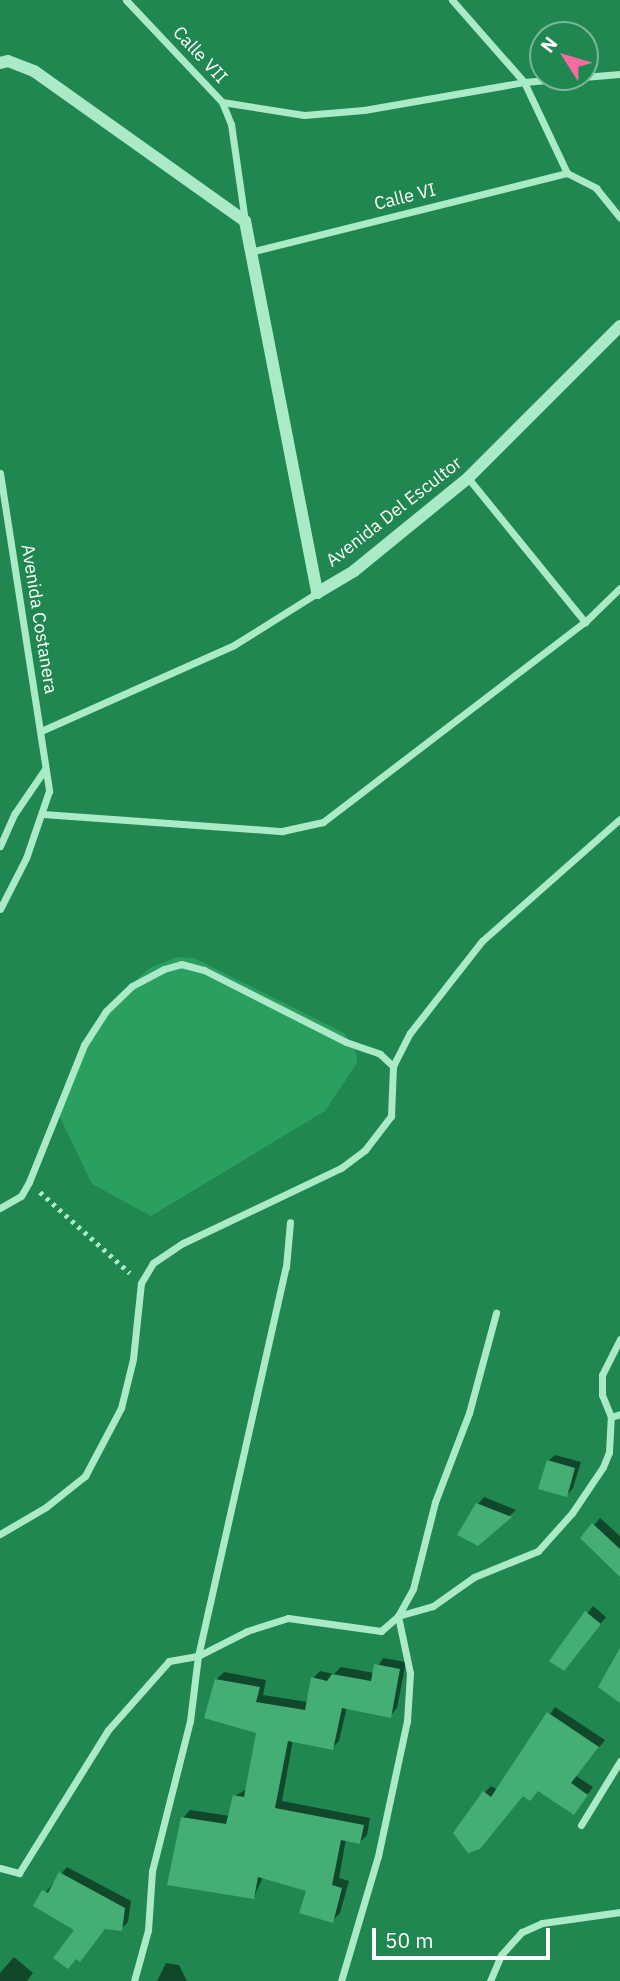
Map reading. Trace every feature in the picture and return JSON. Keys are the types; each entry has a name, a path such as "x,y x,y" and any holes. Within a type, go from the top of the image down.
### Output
{"street":[{"name":"Calle VII","path":"126,0 222,102"},
{"path":"452,0 524,82 567,173 596,188 620,218"},
{"path":"0,63 8,61 34,71 245,221"},
{"path":"222,102 304,115 524,82 620,74"},
{"path":"222,102 231,124 250,252 317,593"},
{"name":"Calle VI","path":"250,252 567,173"},
{"name":"Avenida Del Escultor","path":"41,731 234,645 354,571 468,478 620,326"},
{"name":"Avenida Costanera","path":"0,473 49,791 43,814 0,909"},
{"path":"468,478 584,622"},
{"path":"43,814 282,831 323,822 584,622 620,588"},
{"path":"0,846 15,813 45,769"},
{"path":"0,1534 47,1507 85,1476 121,1408 133,1359 141,1283 153,1263 183,1243 341,1168 365,1150 391,1116 393,1066 410,1033 482,941 620,819"},
{"path":"0,1208 21,1196 29,1182 84,1045 106,1011 132,986 181,964 204,970 346,1042 380,1054 393,1066"},
{"path":"134,1981 148,1930 152,1871 190,1721 198,1656 286,1267 290,1222"},
{"path":"0,1868 19,1873 108,1730 169,1661 198,1656 247,1631 288,1618 382,1631 398,1616 413,1589 435,1502 469,1413 496,1313"},
{"path":"398,1616 433,1606 474,1577 538,1551 572,1513 603,1467 609,1452 611,1417 602,1395 602,1375 620,1339"},
{"path":"611,1417 620,1414"},
{"path":"341,1981 378,1856 407,1721 410,1673 398,1616"},
{"path":"580,1825 620,1761"},
{"path":"490,1981 500,1955 522,1932 542,1923 620,1912"}],"path":[{"path":"29,1182 141,1283"}],"green space":[{"path":"177,957 194,958 344,1033 356,1052 357,1063 325,1111 151,1216 92,1184 57,1111 83,1045 121,993 150,968"}],"building":[{"path":"547,1460 575,1468 567,1497 538,1489"},
{"path":"476,1503 512,1517 478,1546 457,1535"},
{"path":"592,1523 620,1549 620,1577 580,1538"},
{"path":"585,1611 601,1624 564,1671 549,1661"},
{"path":"620,1648 620,1703 598,1687"},
{"path":"374,1664 400,1669 391,1718 342,1708 333,1750 288,1741 275,1808 364,1825 360,1844 341,1840 332,1885 342,1888 333,1923 299,1913 306,1891 258,1877 254,1899 167,1885 181,1817 226,1824 233,1795 244,1797 256,1733 204,1718 215,1679 260,1687 256,1702 305,1710 311,1677 327,1681 332,1674 371,1681"},
{"path":"547,1712 599,1747 571,1783 588,1795 574,1815 538,1791 530,1801 523,1796 480,1849 468,1853 453,1833 483,1791 491,1797"},
{"path":"59,1872 125,1908 122,1931 105,1929 80,1962 76,1959 68,1969 53,1958 74,1930 33,1906 42,1890 48,1893"}]}
